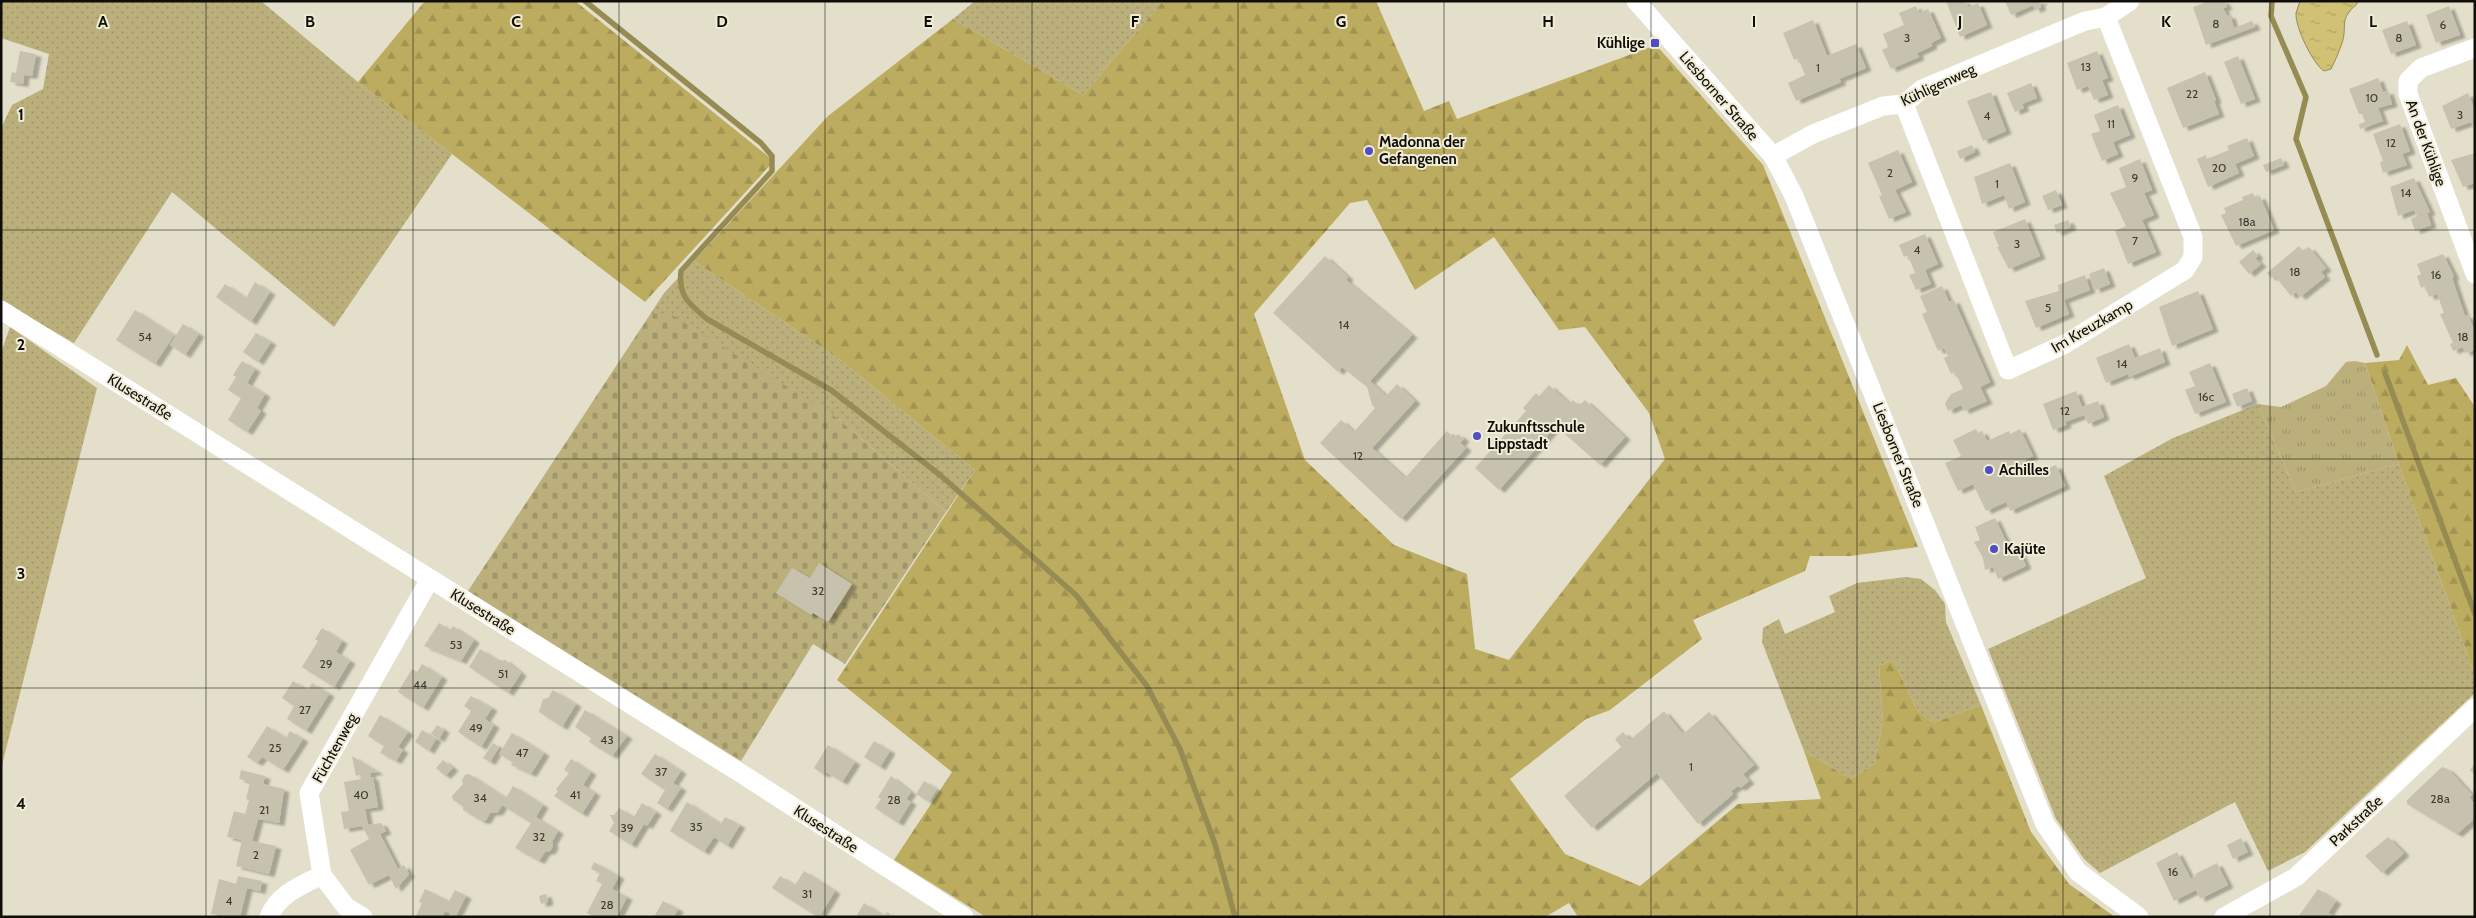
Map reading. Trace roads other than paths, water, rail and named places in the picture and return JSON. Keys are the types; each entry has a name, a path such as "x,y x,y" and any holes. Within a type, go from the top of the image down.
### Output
{"street":[{"name":"Liesborner Straße","path":"1636,1 1773,156 1802,214 2045,824 2078,872 2138,917"},
{"name":"Kühligenweg","path":"1773,156 1812,134 1883,106 1904,104 1922,89 2084,21 2106,17 2130,1"},
{"name":"Im Kreuzkamp","path":"1904,104 2008,370 2066,344 2185,270 2193,257 2193,237 2106,17"},
{"name":"An der Kühlige","path":"2475,48 2421,68 2408,81 2408,94 2475,274"},
{"name":"Klusestraße","path":"1,310 742,774 964,917"},
{"name":"Füchtenweg","path":"364,917 346,907 322,875 309,793 430,579"},
{"name":"Parkstraße","path":"2224,917 2296,877 2475,708"},
{"path":"269,917 273,908 289,893 322,875"}],"water":[{"path":"2300,1 2357,1 2357,4 2347,14 2345,19 2344,37 2331,69 2324,71 2315,61 2306,45 2296,19"}],"waterway":[{"path":"585,1 761,143 772,156 772,171 681,271 681,287 686,299 707,319 831,390 940,475 1076,595 1147,686 1180,749 1215,844 1235,917"},
{"path":"2272,1 2271,16 2306,97 2296,139 2377,355"},
{"path":"2385,373 2475,614"}],"place":[{"name":"Kühlige","path":"1655,43"},
{"name":"Madonna der Gefangenen","path":"1369,151"},
{"name":"Zukunftsschule Lippstadt","path":"1477,436"},
{"name":"Achilles","path":"1989,470"},
{"name":"Kajüte","path":"1994,549"}]}
